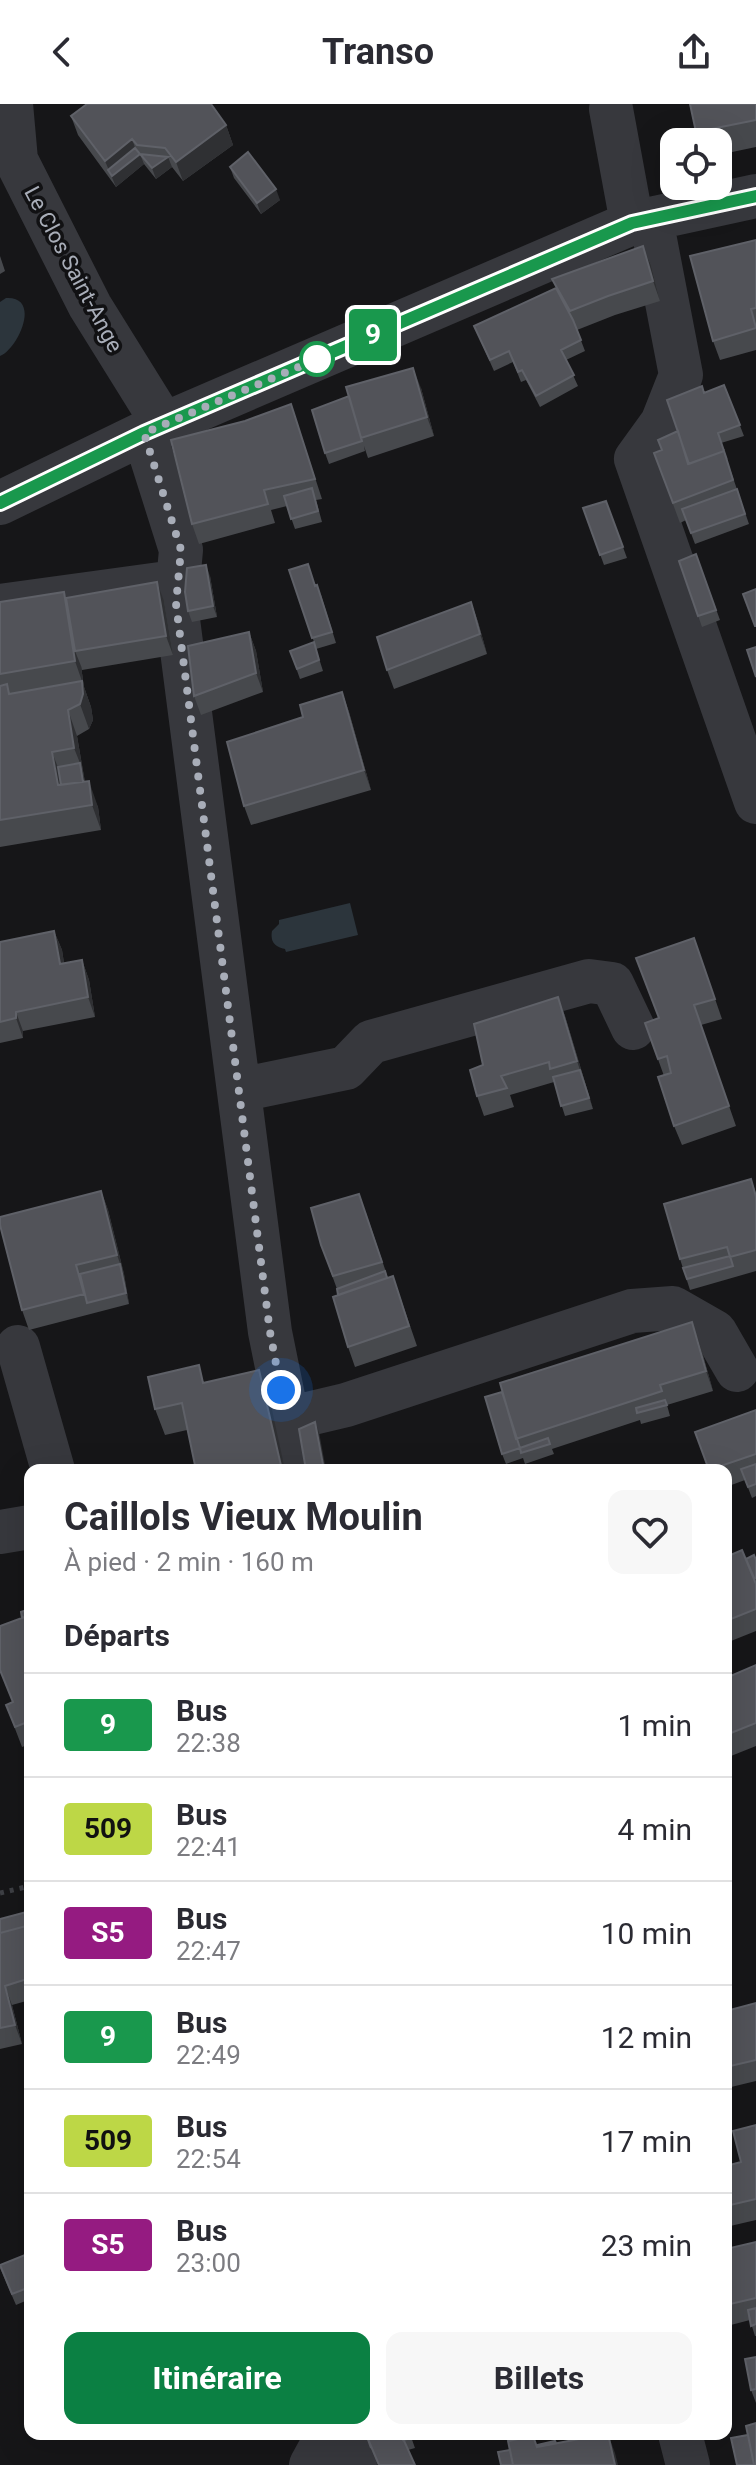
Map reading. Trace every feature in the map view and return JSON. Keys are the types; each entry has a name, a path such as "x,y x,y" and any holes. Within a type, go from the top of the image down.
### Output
{"street":[{"name":"Le Clos Saint-Ange","path":"11,104 16,160 154,429 181,550 176,604 270,1332 297,1464"},
{"path":"611,109 681,375 662,423 636,459 756,802"},
{"path":"0,503 154,429 642,221 756,196"},
{"path":"0,606 178,581"},
{"path":"239,1090 346,1068 371,1042 589,981 612,984 633,1028"},
{"path":"287,1419 346,1405 632,1311 673,1308 715,1332 737,1370"},
{"path":"18,1347 51,1464"},
{"path":"0,1532 24,1528"},
{"path":"311,2465 325,2440"},
{"path":"345,2440 355,2465"},
{"path":"682,2440 688,2465"}],"path":[{"path":"0,1893 24,1887"}],"shaded area":[{"path":"6,298 23,305 25,314 14,344 0,356 0,302"},
{"path":"350,903 358,935 286,952 273,941 272,931 279,920"}],"building":[{"path":"87,104 211,104 226,125 176,162 165,148 137,145 132,139 105,161 71,116"},
{"path":"690,104 756,104 756,120 716,128 695,128"},
{"path":"135,148 140,154 112,176 108,170"},
{"path":"248,152 276,189 257,203 230,167"},
{"path":"140,154 168,157 152,168"},
{"path":"756,240 756,308 751,309 756,328 713,341 690,256"},
{"path":"643,246 653,281 570,311 552,279"},
{"path":"556,288 581,340 561,350 574,375 536,396 522,370 518,372 509,351 490,360 474,326"},
{"path":"413,368 427,417 361,438 346,387"},
{"path":"724,385 740,425 718,433 724,451 689,464 667,400 702,386 704,393"},
{"path":"349,396 362,441 325,453 312,410"},
{"path":"291,404 315,479 264,490 268,504 192,524 171,440 245,421"},
{"path":"678,431 688,464 724,451 733,480 673,503 654,453 662,450 658,440"},
{"path":"312,488 318,511 291,519 284,496"},
{"path":"737,489 745,514 691,533 682,509"},
{"path":"606,501 623,547 600,555 583,508"},
{"path":"696,554 716,610 698,616 679,561"},
{"path":"308,564 332,632 312,638 289,570"},
{"path":"206,565 213,606 188,611 185,592 187,568"},
{"path":"157,582 166,636 75,651 66,598"},
{"path":"756,589 756,626 755,626 743,594"},
{"path":"64,592 75,661 0,674 0,602"},
{"path":"471,602 480,634 387,670 377,637"},
{"path":"249,632 256,673 194,696 188,646"},
{"path":"314,642 319,660 297,669 290,651"},
{"path":"756,647 756,677 747,650"},
{"path":"82,681 80,704 68,710 74,748 52,752 58,785 89,781 92,805 0,820 0,686 7,684 9,694"},
{"path":"342,692 364,770 244,806 227,742 303,717 300,705"},
{"path":"80,763 83,782 61,785 58,767"},
{"path":"54,931 60,964 82,960 88,997 16,1012 16,1018 0,1022 0,942"},
{"path":"694,938 715,999 694,1005 729,1106 674,1126 658,1077 671,1073 667,1056 658,1059 645,1023 659,1018 636,958"},
{"path":"558,997 577,1061 550,1069 549,1062 501,1076 507,1088 477,1096 470,1070 483,1065 474,1024"},
{"path":"580,1070 589,1098 561,1106 553,1077"},
{"path":"751,1179 756,1197 756,1250 730,1257 727,1247 680,1259 664,1204"},
{"path":"101,1191 117,1255 76,1265 84,1294 22,1310 0,1217"},
{"path":"359,1194 382,1262 333,1276 311,1208"},
{"path":"730,1256 733,1266 687,1279 683,1268"},
{"path":"120,1264 126,1293 87,1303 80,1274"},
{"path":"385,1271 387,1278 338,1295 337,1289"},
{"path":"393,1276 409,1326 348,1347 333,1297"},
{"path":"692,1322 706,1371 660,1385 662,1391 516,1439 500,1383"},
{"path":"199,1365 203,1383 259,1370 281,1464 195,1464 182,1403 155,1409 148,1377"},
{"path":"502,1392 520,1448 502,1454 485,1397"},
{"path":"665,1400 667,1405 637,1413 636,1408"},
{"path":"756,1410 756,1454 727,1464 707,1464 695,1432"},
{"path":"315,1422 323,1464 305,1464 299,1429"},
{"path":"548,1438 550,1444 521,1453 520,1448"},
{"path":"756,1464 756,1484 748,1487 741,1469"},
{"path":"742,1550 756,1584 756,1609 732,1619 732,1554"},
{"path":"754,1555 756,1560 756,1578 746,1559"},
{"path":"24,1617 24,1723 15,1727 6,1705 13,1702 0,1670 0,1626"},
{"path":"756,1665 756,1723 732,1733 732,1675"},
{"path":"24,1913 24,1927 0,1933 0,1919"},
{"path":"24,1927 24,1980 5,1986 15,2025 0,2028 0,1933"},
{"path":"756,2003 756,2060 732,2066 732,2009"},
{"path":"756,2125 756,2199 732,2205 732,2164 741,2162 733,2131"},
{"path":"756,2242 756,2298 732,2304 732,2248"},
{"path":"24,2255 24,2289 12,2294 0,2265"},
{"path":"756,2308 756,2324 751,2326 748,2310"},
{"path":"756,2357 756,2389 751,2390 745,2359"},
{"path":"756,2423 756,2465 754,2465 746,2426"},
{"path":"748,2435 754,2465 737,2465 732,2438"},
{"path":"368,2440 404,2440 415,2465 379,2465"},
{"path":"534,2440 537,2447 575,2440 609,2440 615,2465 513,2465 508,2441"},
{"path":"510,2450 513,2465 501,2465 498,2452"}],"bus line":[{"name":"9","path":"0,503 144,433 632,223 756,196"}],"route":[{"path":"281,1390 270,1332 176,604 181,550 144,433 322,357 317,359"}]}
